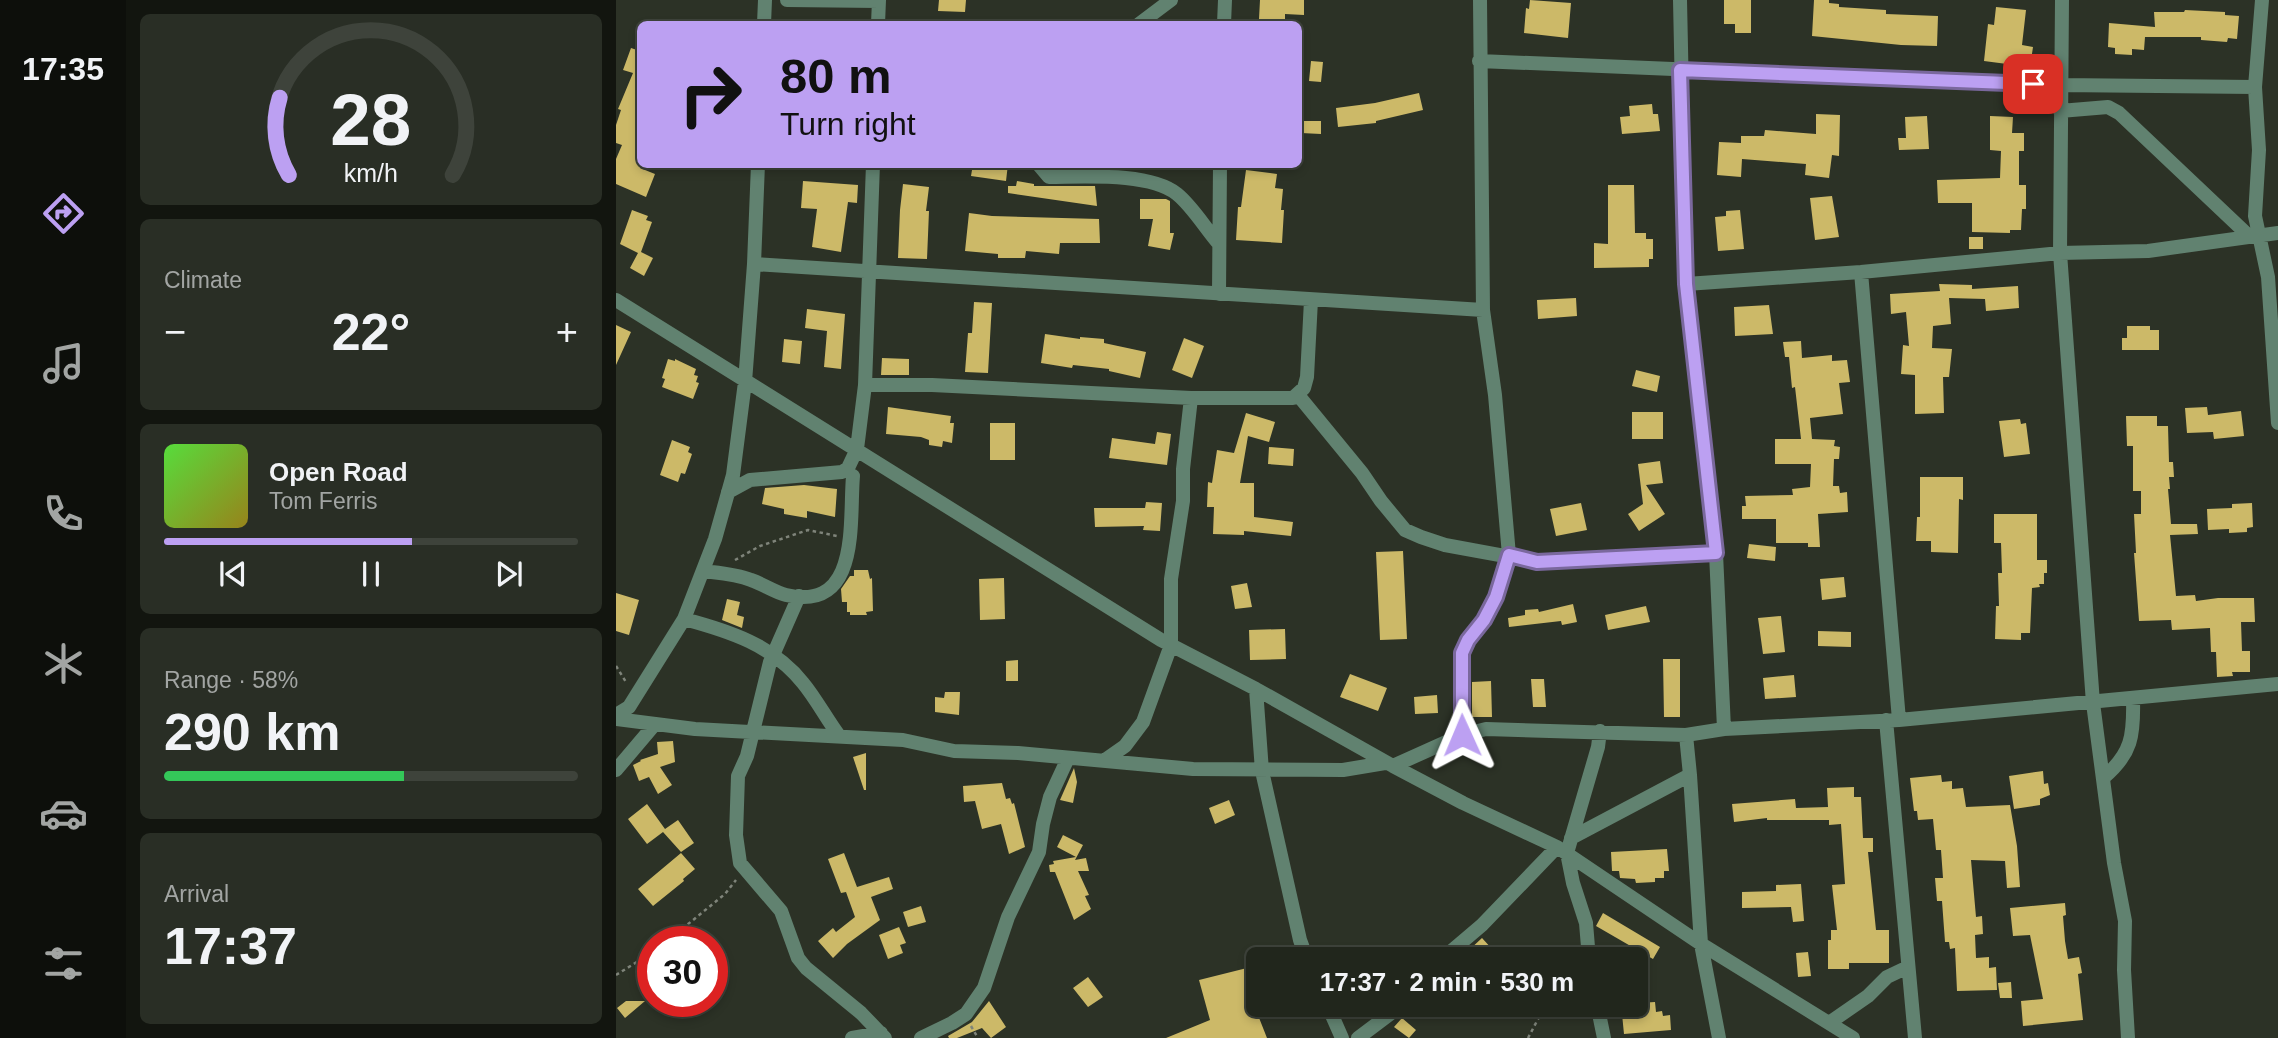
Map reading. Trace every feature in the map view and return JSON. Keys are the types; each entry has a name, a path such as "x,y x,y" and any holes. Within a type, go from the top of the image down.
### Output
{"street":[{"path":"764,21 765,0"},
{"path":"787,0 879,0 878,21"},
{"path":"1143,21 1171,0"},
{"path":"1224,21 1226,0"},
{"path":"1462,735 1462,653 1496,597 1509,555 1495,395 1483,310 1480,0"},
{"path":"1680,0 1686,284 1716,553 1724,729"},
{"path":"2062,0 2060,253 2094,703 2114,863 2125,921 2124,970 2128,1038"},
{"path":"2262,0 2255,87 2259,150 2254,235 2268,277 2278,423"},
{"path":"1479,61 2060,85 2255,87"},
{"path":"2060,111 2108,107 2119,113 2254,235"},
{"path":"616,717 629,707 684,620 707,572 733,475 745,382 758,168"},
{"path":"728,492 750,480 842,471 848,468 857,449 865,385 873,168"},
{"path":"1041,168 1049,177 1116,177 1143,181 1175,192 1219,244"},
{"path":"1219,294 1220,168"},
{"path":"1686,284 1861,272 2060,253 2148,250 2278,233"},
{"path":"754,264 1483,310"},
{"path":"1861,272 1914,1038"},
{"path":"616,300 1171,645 1463,803 1562,850 1701,944 1853,1038"},
{"path":"865,385 946,386 1191,398 1285,399 1298,395 1304,388 1307,377 1311,300"},
{"path":"1298,395 1405,530 1445,545 1537,562 1716,553"},
{"path":"1105,760 1125,746 1143,722 1171,645 1171,579 1183,501 1191,398"},
{"path":"707,572 748,579 785,595 821,593 842,575 848,559 853,476"},
{"path":"799,596 788,616 766,674 747,755 738,776 736,835 740,863 782,911 798,958 806,968 861,1013 883,1035"},
{"path":"684,620 754,642 774,653 804,684 840,737"},
{"path":"616,717 655,724 752,733 903,740 954,751 1018,753 1193,769 1343,770 1389,764 1462,735 1486,729 1686,735 1724,729 1892,720 2094,703 2278,684"},
{"path":"1256,690 1262,771 1303,947"},
{"path":"2103,778 2116,767 2132,737 2133,699"},
{"path":"616,770 655,724"},
{"path":"1572,838 1600,732"},
{"path":"1686,735 1701,944 1716,1037"},
{"path":"921,1038 966,1014 984,988 1008,917 1039,852 1050,797 1068,758"},
{"path":"1456,947 1572,838 1690,775"},
{"path":"1562,850 1587,923 1588,947"},
{"path":"1829,1023 1868,996 1887,978 1908,967"},
{"path":"1333,1017 1342,1038"},
{"path":"1358,1038 1386,1017"},
{"path":"1600,1017 1604,1038"},
{"path":"852,1038 883,1035"}],"path":[{"path":"707,572 760,546 807,530 850,539"},
{"path":"616,666 635,697"},
{"path":"685,926 724,894 737,877 740,863"},
{"path":"616,975 637,962"},
{"path":"1528,1038 1539,1017"}],"building":[{"path":"939,0 966,0 965,12 938,11"},
{"path":"1260,0 1304,0 1304,15 1285,14 1285,20 1259,19"},
{"path":"1530,0 1571,3 1568,38 1524,33 1526,8 1529,9"},
{"path":"1724,0 1751,0 1751,33 1735,33 1735,24 1724,24"},
{"path":"1814,0 1829,0 1829,3 1839,4 1839,7 1886,10 1886,14 1938,16 1937,46 1812,36"},
{"path":"1996,7 2026,10 2022,45 2033,47 2030,67 1984,61 1988,24 1994,25"},
{"path":"2154,12 2225,12 2225,15 2239,16 2237,39 2228,38 2227,42 2201,40 2201,37 2145,37 2144,50 2132,49 2132,55 2115,54 2115,48 2108,47 2109,23 2155,27"},
{"path":"631,48 637,50 637,168 655,174 646,197 616,184 616,159 622,145 616,143 616,125 621,110 618,109 633,73 623,70"},
{"path":"1311,61 1323,62 1321,82 1309,81"},
{"path":"1419,93 1423,110 1376,123 1338,127 1336,108"},
{"path":"1652,104 1653,114 1658,114 1660,131 1622,134 1620,117 1630,116 1629,106"},
{"path":"1816,114 1840,115 1839,156 1832,155 1829,178 1805,175 1806,164 1742,159 1741,177 1717,175 1719,142 1741,143 1741,136 1764,136 1765,130 1816,134"},
{"path":"1927,116 1929,149 1899,150 1898,138 1906,138 1905,117"},
{"path":"1990,116 2013,117 2012,133 2024,133 2024,151 2019,151 2019,185 2026,185 2026,209 2022,209 2021,230 2010,230 2010,233 1972,232 1972,203 1938,203 1937,180 2000,178 2001,151 1990,150"},
{"path":"1302,121 1321,121 1321,134 1302,133"},
{"path":"972,168 1008,168 1006,181 971,176"},
{"path":"1246,170 1277,174 1275,188 1283,189 1282,243 1236,240 1238,207 1241,207"},
{"path":"803,181 858,185 857,203 848,202 841,252 812,247 817,209 801,208"},
{"path":"1017,181 1034,186 1095,186 1097,206 1008,193 1008,186 1016,186"},
{"path":"903,184 929,187 926,211 929,211 927,259 898,258"},
{"path":"1608,185 1634,185 1635,233 1646,233 1646,239 1653,239 1653,259 1649,259 1649,267 1594,268 1594,243 1608,244"},
{"path":"1832,196 1839,237 1815,240 1810,198"},
{"path":"1140,199 1170,201 1170,233 1174,233 1170,250 1148,246 1153,219 1140,219"},
{"path":"632,210 648,216 646,220 652,222 641,252 653,258 644,276 630,268 638,253 620,244"},
{"path":"1740,210 1744,249 1718,251 1715,217 1726,216 1726,211"},
{"path":"969,213 1099,219 1100,243 1060,243 1059,254 1026,251 1025,258 998,258 998,254 965,251"},
{"path":"1969,237 1983,237 1983,249 1969,249"},
{"path":"1939,284 1972,285 1972,289 2018,286 2019,308 1986,311 1985,299 1949,298 1951,324 1933,326 1932,348 1952,349 1949,377 1943,377 1944,413 1915,414 1915,375 1901,374 1903,345 1909,346 1906,312 1891,314 1890,294 1940,291"},
{"path":"1576,298 1577,316 1538,319 1537,300"},
{"path":"974,302 992,303 988,373 965,372"},
{"path":"1769,305 1773,334 1735,336 1734,307"},
{"path":"807,309 845,314 841,369 824,367 827,331 805,328"},
{"path":"616,325 631,332 616,365"},
{"path":"2127,326 2150,326 2150,330 2159,330 2159,350 2122,350 2122,338 2127,338"},
{"path":"1045,334 1104,339 1104,343 1146,352 1140,378 1109,369 1073,365 1072,368 1041,363"},
{"path":"1184,338 1204,346 1192,378 1172,370"},
{"path":"784,339 802,341 800,364 782,362"},
{"path":"1801,341 1802,358 1832,355 1832,361 1847,360 1850,382 1839,383 1843,414 1810,418 1812,439 1835,440 1834,446 1840,447 1839,459 1834,459 1833,486 1839,486 1840,493 1847,492 1848,512 1818,514 1820,547 1808,547 1808,543 1776,543 1776,519 1742,519 1742,506 1746,506 1745,496 1793,495 1792,489 1810,487 1811,464 1775,464 1775,439 1801,439 1795,387 1792,388 1789,357 1785,357 1783,342"},
{"path":"882,358 909,359 909,375 881,375"},
{"path":"668,359 675,359 696,369 694,375 698,376 696,382 699,383 693,399 662,387"},
{"path":"1636,370 1660,376 1657,392 1632,386"},
{"path":"888,407 951,416 950,423 954,423 952,443 943,441 942,447 929,445 929,440 921,437 886,434"},
{"path":"2207,407 2208,415 2241,411 2244,436 2214,439 2213,432 2187,433 2185,408"},
{"path":"1632,412 1663,412 1663,439 1632,439"},
{"path":"1246,413 1275,422 1269,442 1248,436 1240,483 1254,483 1254,517 1293,522 1291,536 1244,531 1244,535 1213,534 1214,507 1207,507 1208,482 1212,483 1217,450 1234,453"},
{"path":"2126,416 2157,416 2157,426 2168,426 2169,462 2173,462 2174,477 2169,477 2168,489 2171,524 2197,524 2198,534 2170,535 2176,596 2195,595 2196,601 2254,598 2255,622 2241,622 2242,651 2250,651 2250,672 2232,672 2233,676 2217,677 2216,652 2211,652 2210,628 2172,630 2171,620 2139,621 2134,514 2141,514 2141,491 2133,491 2133,446 2127,446"},
{"path":"2020,419 2021,424 2026,423 2030,454 2004,457 1999,421"},
{"path":"990,423 1015,423 1015,460 990,460"},
{"path":"1157,432 1171,434 1167,465 1109,458 1112,438 1155,444"},
{"path":"672,440 690,447 688,452 692,454 685,474 681,473 678,482 660,475"},
{"path":"1269,447 1294,449 1293,466 1268,464"},
{"path":"1660,461 1663,483 1646,485 1665,514 1639,531 1628,514 1643,504 1638,464"},
{"path":"1920,477 1963,477 1963,500 1959,499 1958,553 1931,552 1931,541 1916,541 1917,517 1920,517"},
{"path":"804,485 837,489 835,517 807,511 807,518 784,514 784,509 762,504 765,488"},
{"path":"1146,502 1162,503 1160,531 1143,530 1144,526 1095,527 1094,508 1145,508"},
{"path":"1581,503 1587,530 1556,536 1550,509"},
{"path":"2252,503 2253,527 2247,528 2247,532 2208,530 2207,509 2232,508 2232,504"},
{"path":"1994,514 2037,514 2037,560 2047,560 2044,584 2032,588 2030,633 2021,633 2021,640 1995,639 1996,606 1999,606 1998,573 2002,573 2001,543 1994,543"},
{"path":"1749,544 1776,547 1775,561 1747,558"},
{"path":"1403,551 1407,639 1380,640 1376,552"},
{"path":"854,570 868,570 870,579 872,578 873,611 866,612 867,615 850,615 850,612 847,612 847,602 842,602 841,589 850,576 854,576"},
{"path":"1844,577 1846,597 1822,600 1820,579"},
{"path":"1004,578 1005,619 980,620 979,579"},
{"path":"1247,583 1252,607 1235,609 1231,586"},
{"path":"616,593 639,600 629,635 616,631"},
{"path":"727,599 740,602 737,615 744,617 742,628 722,620"},
{"path":"1573,604 1577,622 1562,625 1561,621 1509,627 1508,618 1525,615 1525,610 1538,609 1539,612"},
{"path":"1646,606 1650,622 1608,630 1605,615"},
{"path":"1781,616 1785,652 1763,654 1758,618"},
{"path":"1285,629 1286,659 1250,660 1249,630"},
{"path":"1818,631 1851,632 1851,647 1818,646"},
{"path":"1663,659 1680,659 1680,717 1664,717"},
{"path":"1018,660 1018,681 1006,681 1006,661"},
{"path":"1350,674 1387,688 1378,711 1340,697"},
{"path":"1794,675 1796,697 1765,699 1763,678"},
{"path":"1531,679 1544,679 1546,707 1533,707"},
{"path":"1491,681 1492,717 1472,717 1472,682"},
{"path":"945,692 960,692 959,715 935,712 935,697 944,698"},
{"path":"1437,695 1438,713 1415,714 1414,697"},
{"path":"673,741 675,762 660,767 672,785 658,794 649,777 639,781 633,765 658,754 657,742"},
{"path":"866,753 866,790 864,790 853,757"},
{"path":"1074,768 1077,782 1073,803 1060,800"},
{"path":"2043,771 2044,784 2048,783 2050,795 2040,799 2040,805 2014,809 2009,776"},
{"path":"1941,775 1942,782 1952,781 1952,789 1963,788 1966,807 2010,805 2020,887 2007,888 2005,861 1971,860 1976,917 1982,916 1983,934 1975,935 1976,958 1989,957 1989,968 1996,967 1997,990 1957,991 1955,948 1950,949 1949,942 1945,942 1942,901 1937,901 1935,878 1943,878 1941,850 1936,850 1933,819 1918,820 1917,811 1914,811 1910,778"},
{"path":"1002,783 1006,799 1010,798 1012,804 1014,803 1025,847 1009,854 1001,824 982,829 975,801 964,802 963,786"},
{"path":"1854,787 1854,797 1861,797 1863,838 1873,838 1873,852 1868,852 1876,930 1889,930 1889,963 1849,963 1849,969 1828,969 1828,940 1831,940 1831,930 1837,930 1832,885 1845,884 1841,824 1829,825 1829,820 1767,818 1734,822 1732,804 1795,799 1796,808 1828,807 1827,788"},
{"path":"1229,800 1235,815 1215,824 1209,808"},
{"path":"647,804 665,829 678,820 694,843 681,852 663,832 647,844 628,819"},
{"path":"1063,835 1083,845 1075,860 1086,858 1089,871 1078,871 1089,895 1085,896 1091,909 1074,920 1055,872 1050,872 1049,865 1054,864 1053,861 1076,857 1057,847"},
{"path":"1667,849 1669,871 1664,871 1664,878 1655,878 1655,882 1636,883 1635,879 1620,878 1619,871 1612,871 1611,852"},
{"path":"681,853 695,869 653,906 638,889"},
{"path":"844,853 857,887 889,877 893,889 871,897 880,920 833,958 818,941 833,928 836,932 855,917 846,892 841,893 828,859"},
{"path":"1801,884 1804,921 1793,922 1791,907 1742,908 1742,892 1776,891 1776,885"},
{"path":"2065,903 2066,915 2063,916 2068,959 2079,957 2082,973 2078,974 2083,1020 2023,1026 2021,1001 2043,999 2030,935 2013,936 2010,908"},
{"path":"921,906 926,922 908,927 903,912"},
{"path":"1603,913 1660,947 1653,959 1648,956 1648,947 1632,947 1596,926"},
{"path":"899,927 906,943 900,945 903,953 888,959 879,935"},
{"path":"1482,938 1490,947 1472,947"},
{"path":"1808,952 1811,976 1798,977 1796,953"},
{"path":"1246,968 1246,1017 1259,1017 1267,1038 1166,1038 1210,1020 1199,980"},
{"path":"1088,977 1103,997 1088,1007 1073,988"},
{"path":"2011,982 2012,998 2000,998 1998,983"},
{"path":"626,1001 637,1001 637,1008 625,1018 617,1008"},
{"path":"989,1001 1006,1027 991,1038 982,1028 957,1038 949,1038 948,1036 972,1022"},
{"path":"1648,1002 1655,1002 1656,1012 1662,1011 1663,1016 1670,1015 1671,1030 1624,1034 1622,1017 1648,1017"},
{"path":"1402,1018 1416,1030 1409,1038 1394,1027"}],"route":[{"path":"1462,735 1462,653 1496,597 1509,555 1537,562 1716,553 1686,284 1680,70 2033,84"}]}
